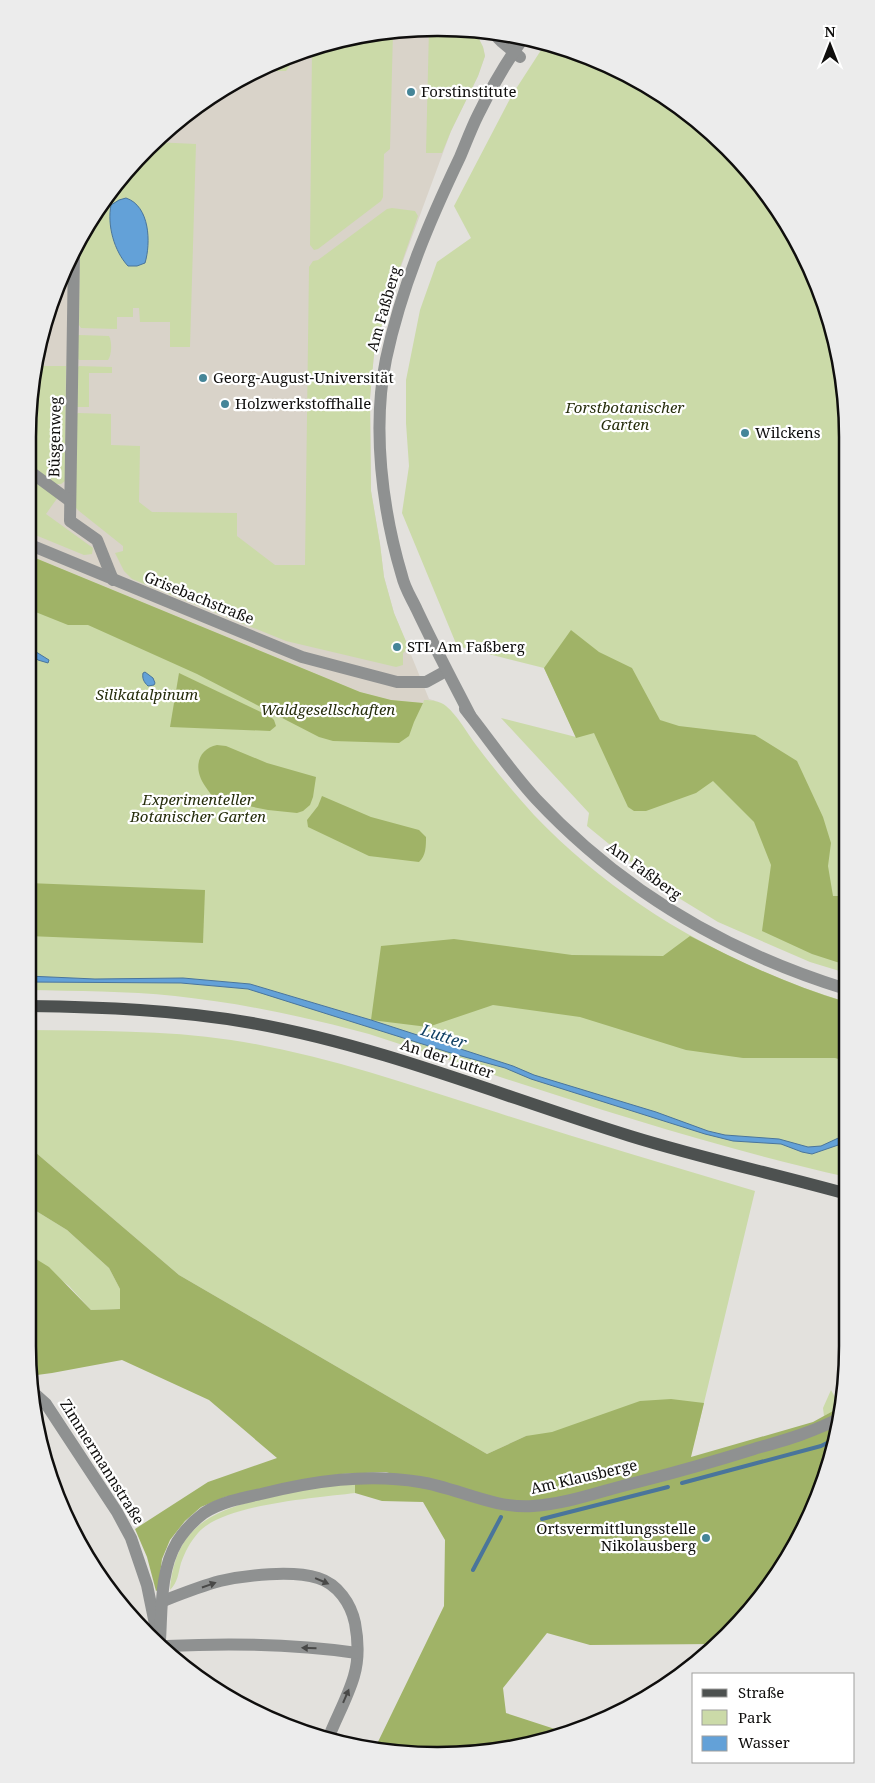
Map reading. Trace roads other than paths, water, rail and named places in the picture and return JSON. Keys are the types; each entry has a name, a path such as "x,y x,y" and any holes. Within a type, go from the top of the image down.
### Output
{"main road":[{"name":"An der Lutter","path":"36,1006 177,1013 220,1018 282,1029 389,1057 631,1136 839,1192"}],"street":[{"name":"Am Faßberg","path":"520,49 470,134 433,213 400,304 386,360 381,400 380,449 382,480 392,540 407,591 443,672 470,716 514,774 558,822 600,860 652,900 724,940 813,979 839,987"},
{"name":"Büsgenweg","path":"74,269 70,521 97,540 113,580"},
{"name":"Büsgenweg","path":"36,476 70,501"},
{"name":"Grisebachstraße","path":"36,547 302,657 361,673 407,677 443,672"},
{"name":"Zimmermannstraße","path":"40,1399 46,1404 117,1512 131,1538 147,1585 158,1632"},
{"name":"Am Klausberge","path":"160,1634 170,1557 183,1533 205,1513 236,1500 287,1488 342,1479 398,1479 436,1484 500,1504 534,1506 696,1467 813,1432 831,1422"},
{"path":"163,1601 219,1582 247,1576 279,1575 318,1578 327,1582 347,1601 353,1615 357,1633 355,1675 331,1732"},
{"path":"172,1646 257,1646 357,1652"}],"water":[{"path":"126,198 134,202 140,209 147,226 148,246 145,263 137,266 128,266 123,260 115,245 111,229 111,205"},
{"path":"36,652 49,660 48,663 36,658"},
{"path":"145,672 153,678 154,685 148,686 144,682 143,673"},
{"path":"36,976 95,979 183,978 250,984 371,1020 513,1066 534,1075 656,1112 708,1131 725,1135 779,1139 808,1147 821,1146 839,1138 839,1145 812,1154 781,1144 733,1141 705,1134 531,1079 505,1068 454,1054 248,989 181,983 36,982"}],"waterway":[{"path":"682,1483 826,1443"},
{"path":"542,1519 668,1487"},
{"path":"473,1570 501,1517"}],"place":[{"name":"Forstinstitute","path":"411,92"},
{"name":"Georg-August-Universität","path":"203,378"},
{"name":"Holzwerkstoffhalle","path":"225,404"},
{"name":"Wilckens","path":"745,433"},
{"name":"STL Am Faßberg","path":"397,647"},
{"name":"Ortsvermittlungsstelle Nikolausberg","path":"706,1538"}],"park label":[{"name":"Forstbotanischer Garten","path":"625,416"},
{"name":"Silikatalpinum","path":"147,695"},
{"name":"Waldgesellschaften","path":"328,710"},
{"name":"Experimenteller Botanischer Garten","path":"198,808"}],"water label":[{"name":"Lutter","path":"444,1036"}]}
